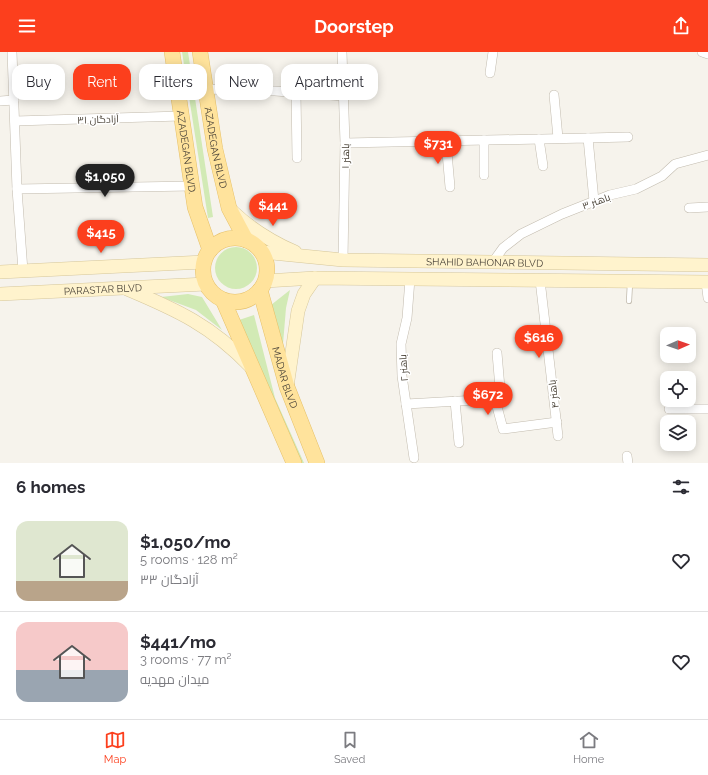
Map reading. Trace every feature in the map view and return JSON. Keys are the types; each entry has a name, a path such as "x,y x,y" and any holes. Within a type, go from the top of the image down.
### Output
{"main road":[{"name":"AZADEGAN BLVD.","path":"172,52 195,207 207,256"},
{"name":"َAZADEGAN BLVD","path":"200,52 202,64"},
{"name":"َAZADEGAN BLVD","path":"207,100 215,149 229,208 246,240"},
{"path":"229,208 245,223 272,242 310,257"},
{"path":"236,238 246,240 255,244 262,252 266,261 267,271 262,286 252,297 243,301 233,302 223,300 210,291 206,284 203,269 207,256 217,243 226,239 236,238"},
{"name":"SHAHID BAHONAR BLVD","path":"262,252 343,260 707,265"},
{"path":"0,272 107,266 207,256"},
{"path":"707,265 707,282"},
{"path":"107,266 108,288"},
{"path":"287,387 298,311 304,294 315,278"},
{"name":"SHAHID BAHONAR BLVD","path":"262,286 315,278 707,282"},
{"name":"PARASTAR BLVD","path":"0,294 206,284"},
{"name":"MADAR BLVD","path":"262,286 287,387 317,463"},
{"path":"124,287 180,312 199,323 222,340 252,369"},
{"path":"223,300 294,463"}],"street":[{"path":"12,52 12,64"},
{"name":"باهنر ۱","path":"342,52 343,64"},
{"path":"490,72 492,52"},
{"path":"702,52 708,54"},
{"path":"207,90 281,92"},
{"path":"554,95 558,138"},
{"path":"0,101 14,100 17,189 23,271"},
{"path":"296,100 297,158"},
{"name":"باهنر ۱","path":"343,260 345,143 344,100"},
{"name":"آزادگان ۳۱","path":"15,121 181,116"},
{"path":"345,143 628,137"},
{"path":"588,138 594,201"},
{"path":"539,139 543,166"},
{"path":"484,140 484,175"},
{"path":"446,141 450,187"},
{"name":"باهنر ۳","path":"493,262 503,248 521,234 562,214 594,201 610,195 636,189 662,176 675,164 708,155"},
{"path":"17,189 192,186"},
{"path":"689,208 708,207"},
{"name":"باهنر ۲","path":"410,279 407,318 401,344 402,376 414,458"},
{"name":"باهنر ۴","path":"540,280 558,436"},
{"path":"707,282 708,298"},
{"path":"497,353 500,388 495,399 503,429 556,422"},
{"path":"406,404 495,399"},
{"path":"455,401 459,443"},
{"path":"669,409 708,409"}],"lane":[{"path":"629,301 630,281"}],"green space":[{"path":"182,52 188,52 190,64 184,64"},
{"path":"190,100 195,100 213,217 208,218"},
{"path":"232,247 240,247 248,250 254,256 257,268 254,280 248,286 240,289 232,289 224,286 218,280 215,272 215,264 218,256 224,250"},
{"path":"290,290 286,308 282,356 271,305"},
{"path":"188,294 202,297 222,330 196,310 161,297"},
{"path":"254,315 275,398 304,463 299,463 239,320"}]}
